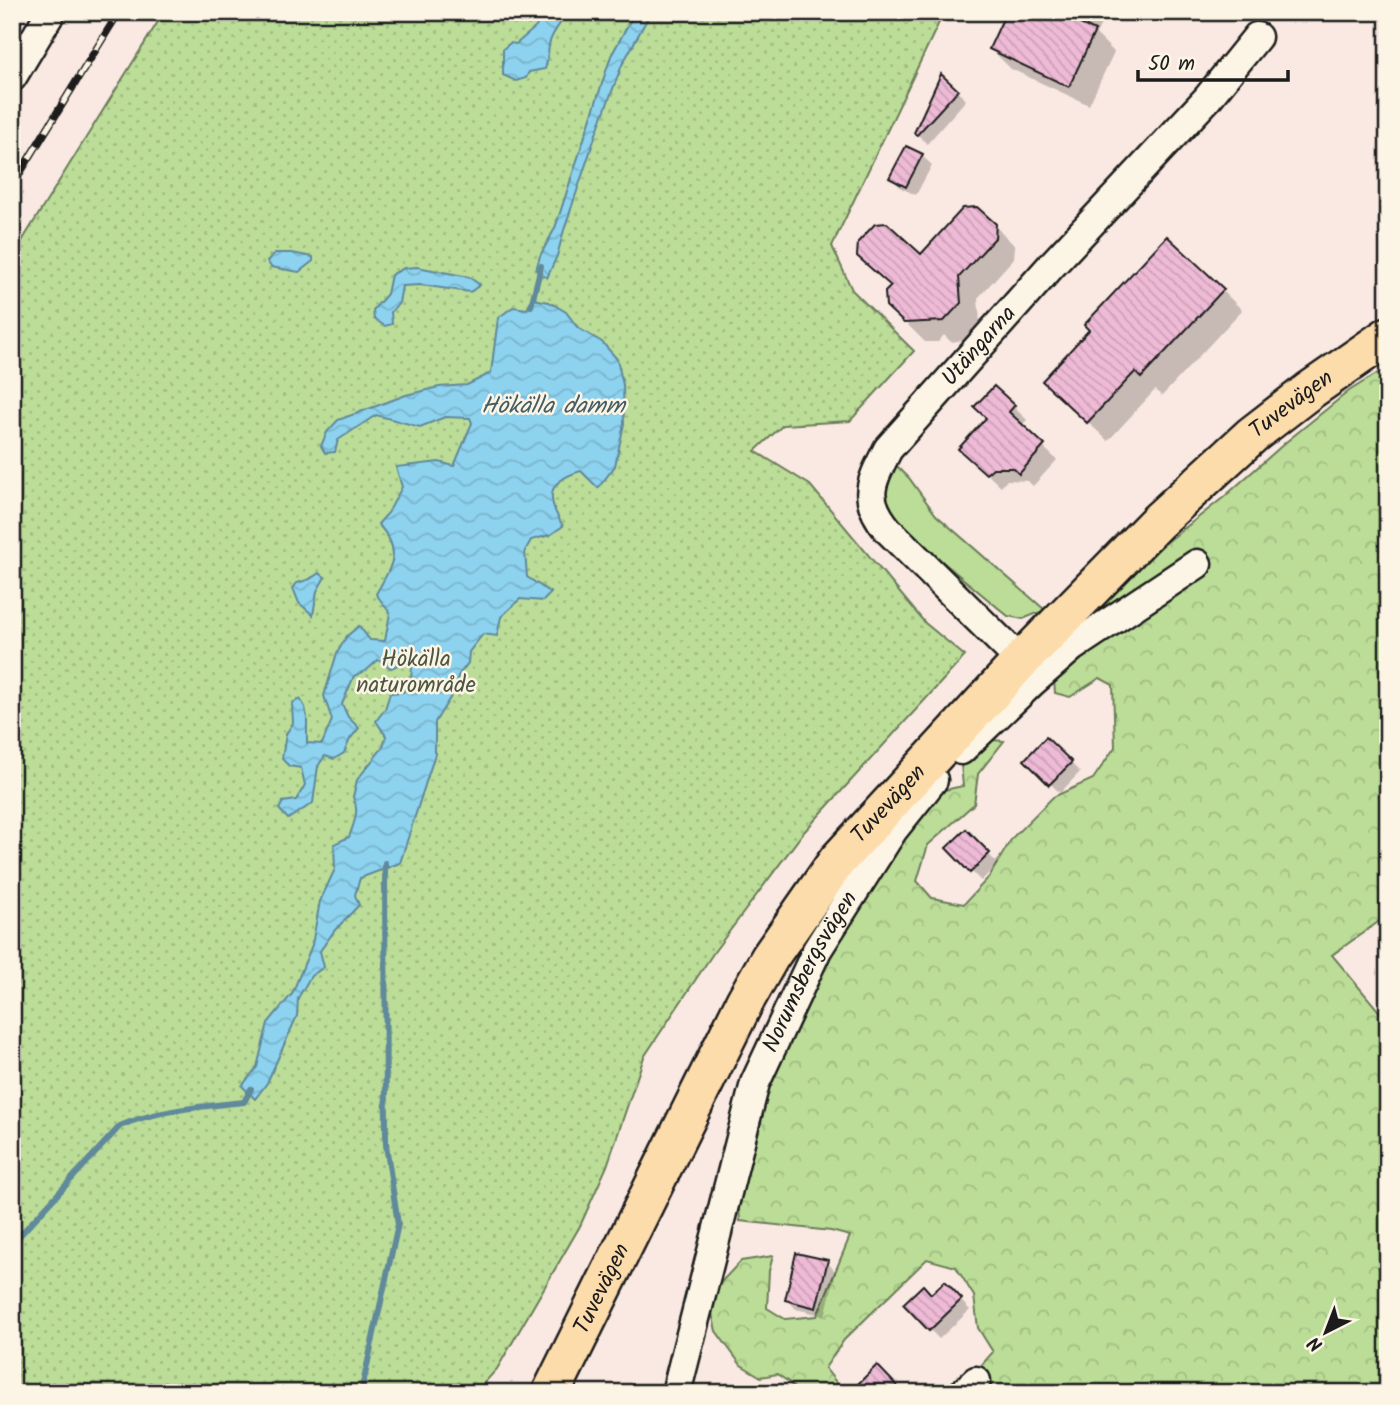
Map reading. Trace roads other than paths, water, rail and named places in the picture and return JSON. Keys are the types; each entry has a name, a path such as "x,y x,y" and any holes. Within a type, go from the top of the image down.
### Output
{"main road":[{"name":"Tuvevägen","path":"551,1393 745,1001 770,957 836,861 1021,661 1157,522 1252,435 1309,391 1386,338"}],"street":[{"path":"12,77 51,12"},
{"name":"Utängarna","path":"1021,661 878,518 869,491 873,479 888,449 1051,266 1207,99 1257,37"},
{"name":"Norumsbergsvägen","path":"676,1393 755,1083 817,950 862,876 893,830 928,787 964,747 1032,682 1072,647 1198,564"}],"water":[{"path":"540,12 568,12 550,41 545,69 529,72 526,78 516,81 503,75 503,49 510,43 516,44 536,27"},
{"path":"635,12 651,12 622,65 597,131 557,256 547,278 536,270 540,256 555,228 611,56"},
{"path":"275,253 313,257 313,261 299,272 271,267 267,261"},
{"path":"417,267 469,277 480,285 470,292 420,285 402,286 399,303 391,312 392,324 385,326 374,319 373,310 387,294 391,275 404,268"},
{"name":"Hökälla damm","path":"533,299 549,302 566,312 578,328 602,342 617,359 623,385 624,424 615,466 598,488 581,471 561,480 552,491 553,507 563,526 550,535 531,540 525,551 527,577 551,593 543,601 520,599 501,617 497,636 483,634 469,652 468,663 458,676 455,690 435,722 435,754 400,863 360,878 355,895 359,905 335,930 320,951 324,967 311,976 298,998 297,1016 267,1083 255,1099 242,1086 257,1067 268,1023 292,994 312,945 320,901 335,869 334,844 349,837 356,817 353,797 357,780 383,747 386,736 376,721 385,709 390,693 403,692 411,683 412,665 406,661 391,668 378,660 367,670 354,676 342,704 348,717 359,728 344,753 334,759 325,756 318,766 313,803 288,819 279,809 283,802 296,800 305,785 301,768 289,766 282,759 286,734 293,723 292,703 300,699 305,707 307,743 322,744 332,720 324,696 337,653 347,636 359,626 370,640 385,641 390,613 376,594 390,567 393,551 386,534 378,524 388,513 402,487 396,467 439,462 454,466 472,423 470,418 445,417 420,427 376,415 338,440 335,452 325,453 321,446 327,432 338,420 406,395 439,387 467,385 491,373 498,318 513,307 527,309"},
{"path":"319,573 325,577 317,591 313,615 299,603 293,588 297,583"}],"waterway":[{"path":"531,306 541,266"},
{"path":"361,1393 398,1224 386,1145 385,863"},
{"path":"12,1244 120,1126 165,1112 244,1102 251,1089"}],"railway":[{"path":"12,186 119,12"}],"park label":[{"name":"Hökälla naturområde","path":"416,673"}]}
